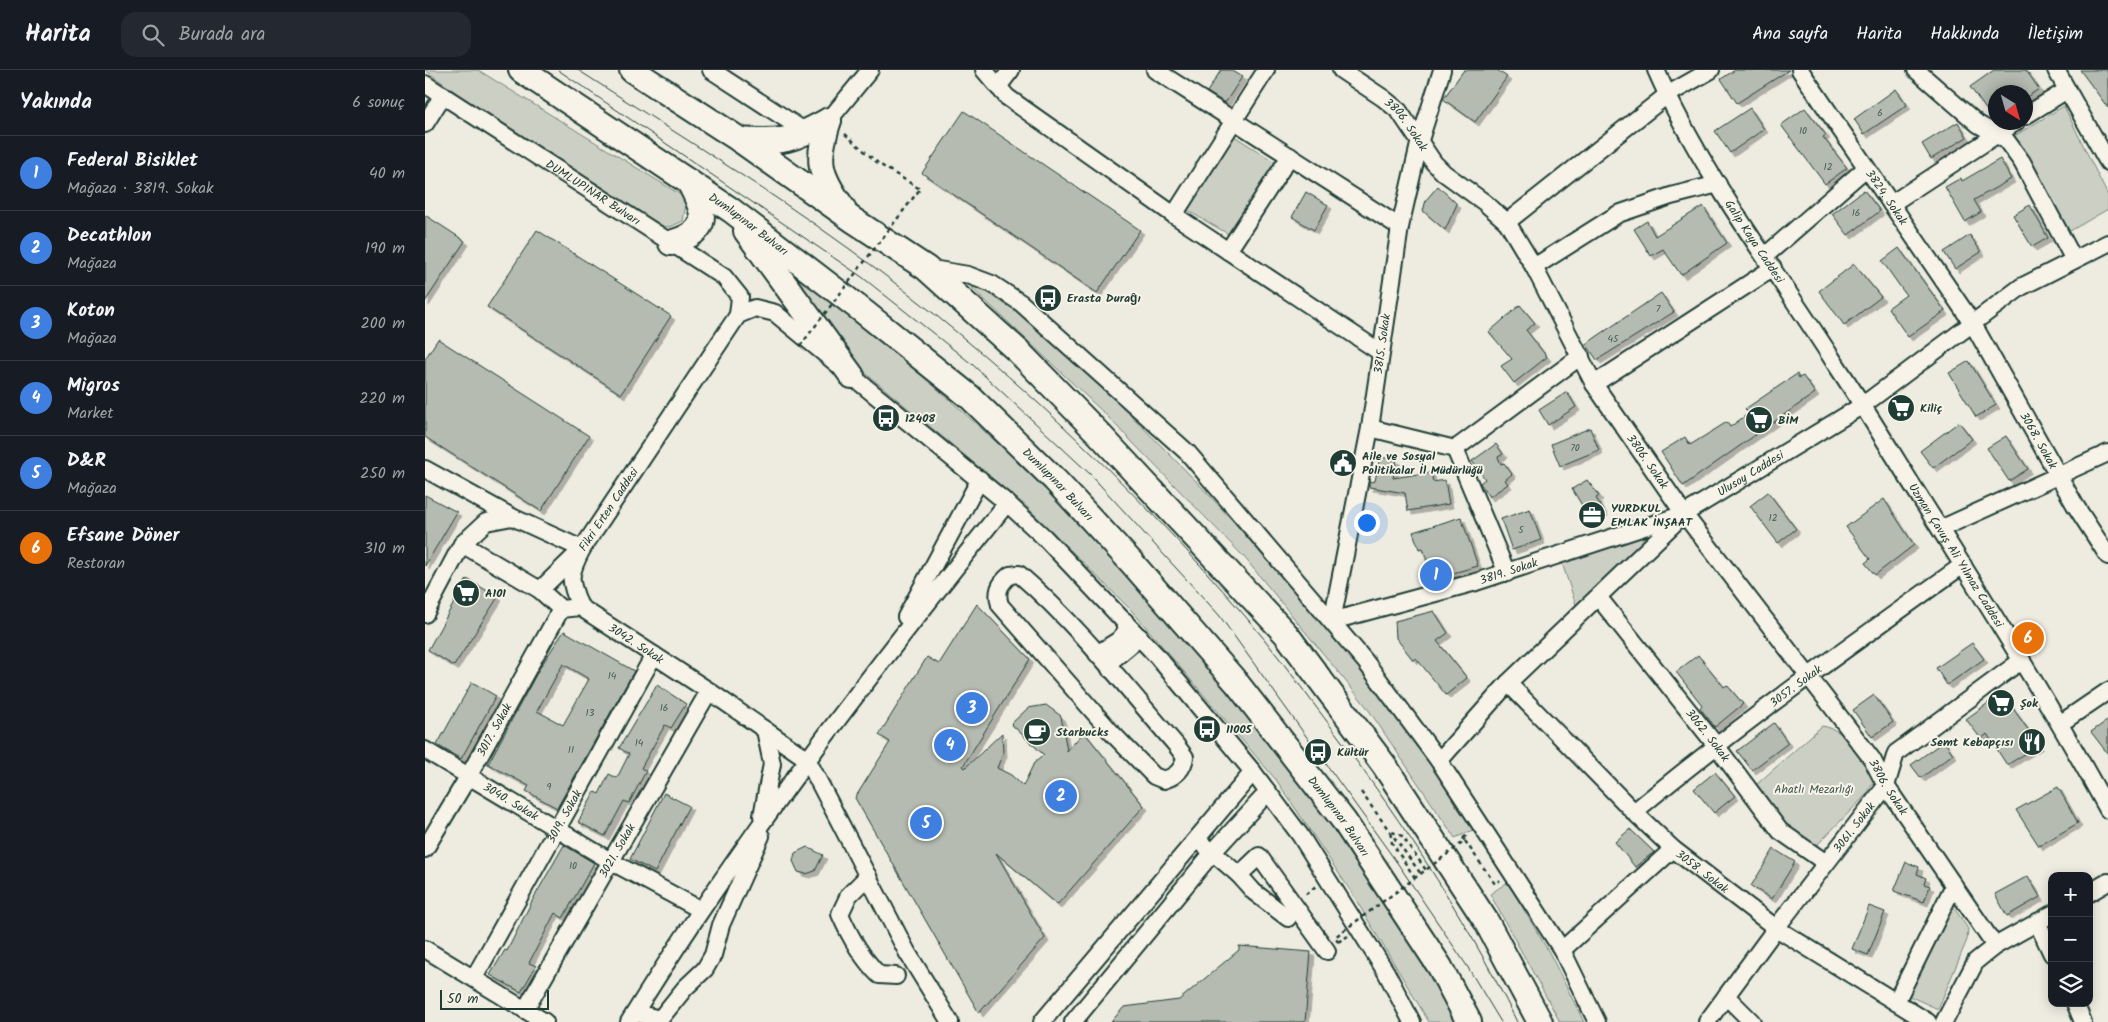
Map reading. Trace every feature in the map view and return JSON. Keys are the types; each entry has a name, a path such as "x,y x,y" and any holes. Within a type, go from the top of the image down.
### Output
{"highway":[{"name":"Dumlupınar Bulvarı","path":"521,70 731,210 970,397 1055,480 1133,564 1236,682 1345,821 1440,967 1469,1022"},
{"path":"632,70 740,140 853,220 926,268 1025,358 1286,634 1384,765 1486,921 1541,1022"},
{"path":"740,140 773,142 791,140 829,120"},
{"path":"829,120 821,146 821,166 829,189 853,220"},
{"path":"671,243 685,238 696,230 701,220 703,208 689,182"},
{"path":"731,210 852,376"}],"street":[{"path":"711,70 806,132"},
{"path":"829,120 870,70"},
{"path":"984,70 1007,97 1174,216 1380,352"},
{"path":"999,87 1011,70"},
{"path":"1155,70 1400,227"},
{"path":"1174,216 1266,70"},
{"name":"3806. Sokak","path":"1341,70 1399,111 1434,163 1507,222 1581,356 1594,384 1684,514 1872,759 1886,786 1995,946"},
{"name":"3815. Sokak","path":"1331,621 1370,428 1400,227 1420,140 1442,70"},
{"name":"Galip Kaya Caddesi","path":"1656,70 1667,95 1718,184 1863,405"},
{"path":"1507,222 1667,95 1711,70"},
{"name":"3824. Sokak","path":"1800,70 1973,324"},
{"path":"1916,70 1978,124 2006,140 2021,162 2074,260"},
{"path":"2057,70 2108,162"},
{"name":"DUMLUPINAR Bulvarı","path":"425,84 724,277 740,298 738,315"},
{"path":"2033,111 2067,90"},
{"path":"425,124 443,95"},
{"path":"1891,204 2005,130"},
{"path":"1228,251 1290,156"},
{"path":"1594,384 1769,262 1867,168"},
{"path":"1533,267 1618,214 1671,196 1718,184"},
{"name":"Ulusoy Caddesi","path":"1439,761 1508,683 1599,598 1684,514 1863,405 2021,287 2108,243"},
{"path":"926,268 968,275 992,284 1021,303 1188,453 1365,661 1439,761 1562,950 1597,1022"},
{"path":"738,315 755,308 775,313 980,479 1044,537 1125,621 1253,772 1300,834 1386,972 1412,1022"},
{"name":"Fikri Erten Caddesi","path":"512,517 582,549 738,315"},
{"name":"3068. Sokak","path":"1973,324 2058,475 2108,556"},
{"path":"1455,449 1581,356"},
{"name":"Uzman Çavuş Ali Yılmaz Caddesi","path":"1863,405 2061,723 2108,810"},
{"path":"1370,428 1455,449"},
{"path":"1455,449 1507,573"},
{"path":"1940,529 2108,453"},
{"path":"425,468 512,517"},
{"path":"887,652 980,479"},
{"path":"765,730 772,764 764,820 759,842 721,925 713,955 705,969 685,988 663,1020 632,1017 701,910 764,820 807,759 887,652 1007,503"},
{"name":"3819. Sokak","path":"1331,621 1507,573 1684,514"},
{"path":"425,614 462,544 486,522 512,517"},
{"path":"462,544 540,590 561,609 580,607 572,585 571,570 582,549"},
{"path":"540,590 582,549"},
{"name":"3057. Sokak","path":"1634,812 1715,744 1807,675 1963,565"},
{"path":"1019,574 1037,590 1097,654 1185,757 1184,767 1171,778 1164,780 1154,776 1112,733 1000,605 997,596 1003,580 1010,575 1019,574"},
{"name":"3062. Sokak","path":"1599,598 1715,744 1780,831 1826,863"},
{"name":"3042. Sokak","path":"580,607 709,691 807,759"},
{"name":"3017. Sokak","path":"425,849 468,777 561,609"},
{"path":"1097,654 1119,640 1127,630 1125,621"},
{"path":"1110,669 1111,661 1140,637"},
{"name":"3019. Sokak","path":"474,978 654,655"},
{"name":"3061. Sokak","path":"1707,1022 1776,928 1886,786 1896,753 2022,660"},
{"name":"3058. Sokak","path":"1508,683 1634,812 1673,848 1776,928 1928,1022"},
{"name":"3021. Sokak","path":"525,1010 709,691"},
{"path":"2061,723 2108,691"},
{"name":"3040. Sokak","path":"425,750 611,862 701,910"},
{"path":"807,759 907,952 950,1022"},
{"path":"1042,1022 1253,772"},
{"path":"1073,1022 1213,852 1268,792"},
{"path":"1197,838 1239,875 1254,892 1288,918"},
{"path":"1562,950 1673,848"},
{"path":"1239,875 1259,856 1333,947"},
{"path":"868,876 849,895 840,914 847,933 864,960 879,975 896,976"},
{"path":"2093,891 2108,882"},
{"path":"1896,1002 1954,885"},
{"path":"1944,1022 1976,961 1995,946 2048,916"},
{"path":"2037,922 2048,945"},
{"path":"1119,943 1125,949 1122,962 1111,968 1102,959 1106,946 1119,943"},
{"path":"425,949 545,1022"},
{"path":"1726,996 1751,1022"},
{"path":"2077,1007 2083,1022"}],"path":[{"path":"800,346 920,189 879,164 829,120"},
{"path":"1361,792 1421,874"},
{"path":"1390,831 1401,836 1426,870"},
{"path":"1390,831 1391,844 1415,878"},
{"path":"1333,947 1335,937 1464,840 1492,879"},
{"path":"1310,901 1305,893 1318,884"},
{"path":"1333,947 1349,936"}],"green space":[{"path":"425,70 478,70 681,195 686,204 683,221 670,227 662,226 462,97"},
{"path":"2064,106 2108,196 2108,209 2065,234 2014,136 2024,130 2033,130 2033,125"},
{"path":"1231,134 1278,164 1230,235 1185,209"},
{"path":"772,258 800,274 920,373 1068,507 1167,618 1325,813 1430,973 1456,1022 1429,1022 1350,890 1277,781 1133,612 1027,507 863,371 823,330"},
{"path":"970,286 1002,298 1083,367 1196,481 1314,609 1399,719 1475,829 1455,838 1366,706 1244,557 1104,413"},
{"path":"1653,529 1655,533 1576,605 1562,563"},
{"name":"Ahatlı Mezarlığı","path":"1822,726 1831,728 1847,738 1866,761 1876,778 1867,794 1816,846 1791,830 1756,785"},
{"path":"1508,882 1550,954 1584,1022 1560,1022 1490,894"},
{"path":"1951,903 1968,929 1967,940 1938,1009 1909,996"}],"building":[{"path":"1221,70 1230,70 1242,77 1225,103 1207,92"},
{"path":"1464,70 1497,70 1507,77 1475,122 1443,99"},
{"path":"1735,70 1789,70 1737,103 1721,79"},
{"path":"1994,70 2026,70 2039,89 2033,93 2033,85 1988,85 1988,112 1970,87"},
{"path":"2080,70 2108,70 2108,108"},
{"path":"1896,89 1907,105 1864,134 1854,119"},
{"path":"1750,108 1764,129 1730,153 1715,131"},
{"path":"1805,108 1826,135 1823,137 1847,168 1825,184 1781,125"},
{"path":"964,111 1140,230 1097,293 922,173"},
{"path":"1958,122 1967,137 1931,159 1922,144"},
{"path":"2000,159 2011,179 1974,200 1981,212 1965,222 1945,187 1961,178 1962,181"},
{"path":"1438,186 1457,204 1445,230 1423,211 1426,200"},
{"path":"1864,190 1880,211 1848,235 1832,214"},
{"path":"1306,192 1328,205 1314,230 1292,217"},
{"path":"2030,205 2048,238 2032,247 2013,215"},
{"path":"1703,206 1727,243 1681,275 1663,249 1651,256 1634,229 1647,221 1655,236"},
{"path":"425,215 465,241 425,302"},
{"path":"537,230 671,316 621,394 487,307"},
{"path":"1970,235 1981,252 1955,269 1944,252"},
{"path":"1899,248 1945,311 1908,337 1888,308 1906,295 1882,261"},
{"path":"1854,264 1881,297 1844,325 1819,291"},
{"path":"1661,293 1674,312 1597,360 1586,344"},
{"path":"1520,305 1535,323 1526,330 1547,357 1514,383 1501,366 1512,359 1489,332"},
{"path":"438,339 589,436 541,511 425,437 425,359"},
{"path":"1969,361 1996,405 1976,417 1949,373"},
{"path":"1797,374 1799,378 1803,376 1815,393 1683,486 1661,452 1685,437 1690,445 1727,422 1730,427 1749,413 1745,409"},
{"path":"1567,392 1576,407 1548,425 1539,410"},
{"path":"1959,422 1972,439 1933,468 1920,451"},
{"path":"1590,428 1599,450 1560,466 1551,444"},
{"path":"2006,436 2028,469 2009,481 1987,448"},
{"path":"1496,444 1503,454 1498,457 1501,464 1504,463 1512,474 1505,480 1508,484 1489,497 1480,483 1485,479 1472,461"},
{"path":"1380,457 1397,460 1393,478 1431,472 1433,482 1445,480 1449,504 1408,511 1405,493 1369,487 1369,482 1375,481"},
{"path":"1587,480 1599,496 1596,498 1604,512 1591,520 1572,489"},
{"path":"1768,492 1796,529 1778,543 1750,506"},
{"path":"425,495 457,512 425,566"},
{"path":"1884,499 1914,545 1875,575 1865,563 1870,559 1846,527"},
{"path":"1530,509 1541,540 1512,550 1501,519"},
{"path":"1461,517 1478,566 1432,579 1423,548 1419,549 1413,532"},
{"path":"467,579 498,597 454,666 428,650"},
{"path":"977,604 1030,659 963,766 965,768 1002,733 1003,753 997,768 1011,775 1023,786 1034,763 1044,755 1011,724 1028,708 1046,705 1061,716 1067,751 1084,732 1144,806 1057,905 996,853 1045,938 979,1013 855,798 890,742 879,735 927,657 939,664"},
{"path":"1434,611 1448,633 1437,641 1467,678 1446,695 1416,658 1413,660 1396,638 1395,621"},
{"path":"564,631 634,671 557,808 526,791 529,786 488,764 539,669","holes":["563,664 589,679 563,725 537,711"]},
{"path":"1972,643 1984,659 1947,685 1936,668"},
{"path":"1698,655 1724,687 1727,685 1743,704 1715,727 1700,708 1702,705 1676,672"},
{"path":"472,682 496,696 461,759 437,745"},
{"path":"657,685 686,704 671,728 665,725 641,768 646,771 629,803 624,801 605,836 578,822 595,792 599,794 609,774 617,778 629,754 619,748"},
{"path":"2002,693 2039,745 2007,765 1987,734 1981,739 1966,719"},
{"path":"1874,695 1893,722 1872,737 1853,710"},
{"path":"2108,720 2108,754 2091,732"},
{"path":"1774,723 1788,743 1752,770 1737,751"},
{"path":"1944,741 1953,754 1921,778 1911,765"},
{"path":"1715,772 1735,796 1714,813 1694,789"},
{"path":"2058,787 2078,823 2039,846 2016,810"},
{"path":"664,793 689,806 655,872 630,859"},
{"path":"1630,829 1654,852 1635,867 1615,842"},
{"path":"564,845 594,863 563,918 555,913 529,963 536,966 521,992 490,975 505,950 507,951 532,901"},
{"path":"807,847 823,855 815,871 806,874 798,872 793,861 795,853"},
{"path":"1774,849 1795,862 1772,899 1751,886"},
{"path":"1906,862 1919,867 1917,874 1926,878 1924,884 1930,886 1924,902 1894,891"},
{"path":"2028,876 2040,897 2007,916 1995,894"},
{"path":"1869,906 1885,912 1868,955 1852,949"},
{"path":"1239,946 1311,952 1305,1022 1111,1022 1124,1007 1179,1000 1239,950"}],"tram line":[{"path":"558,70 862,277 973,365 1090,474 1219,615 1398,864 1467,966 1501,1022"},
{"path":"578,70 716,158 851,250 905,291 1009,377 1107,468 1154,516 1245,616 1344,744 1372,782 1449,899 1496,980 1517,1022"}],"place":[{"name":"Erasta Duraĝı","path":"1048,298"},
{"name":"Kiliç","path":"1901,408"},
{"name":"12408","path":"886,418"},
{"name":"BİM","path":"1759,420"},
{"name":"Aile ve Sosyal Politikalar İl Müdürlüğü","path":"1343,463"},
{"name":"YURDKUL EMLAK İNŞAAT","path":"1592,515"},
{"name":"Federal Bisiklet","path":"1436,575"},
{"name":"A101","path":"466,593"},
{"name":"Efsane Döner","path":"2028,638"},
{"name":"Şok","path":"2001,703"},
{"name":"Koton","path":"972,708"},
{"name":"11005","path":"1207,729"},
{"name":"Starbucks","path":"1037,732"},
{"name":"Semt Kebapçısı","path":"2032,742"},
{"name":"Migros","path":"950,745"},
{"name":"Kültür","path":"1318,752"},
{"name":"Decathlon","path":"1061,796"},
{"name":"D&R","path":"926,823"}]}
